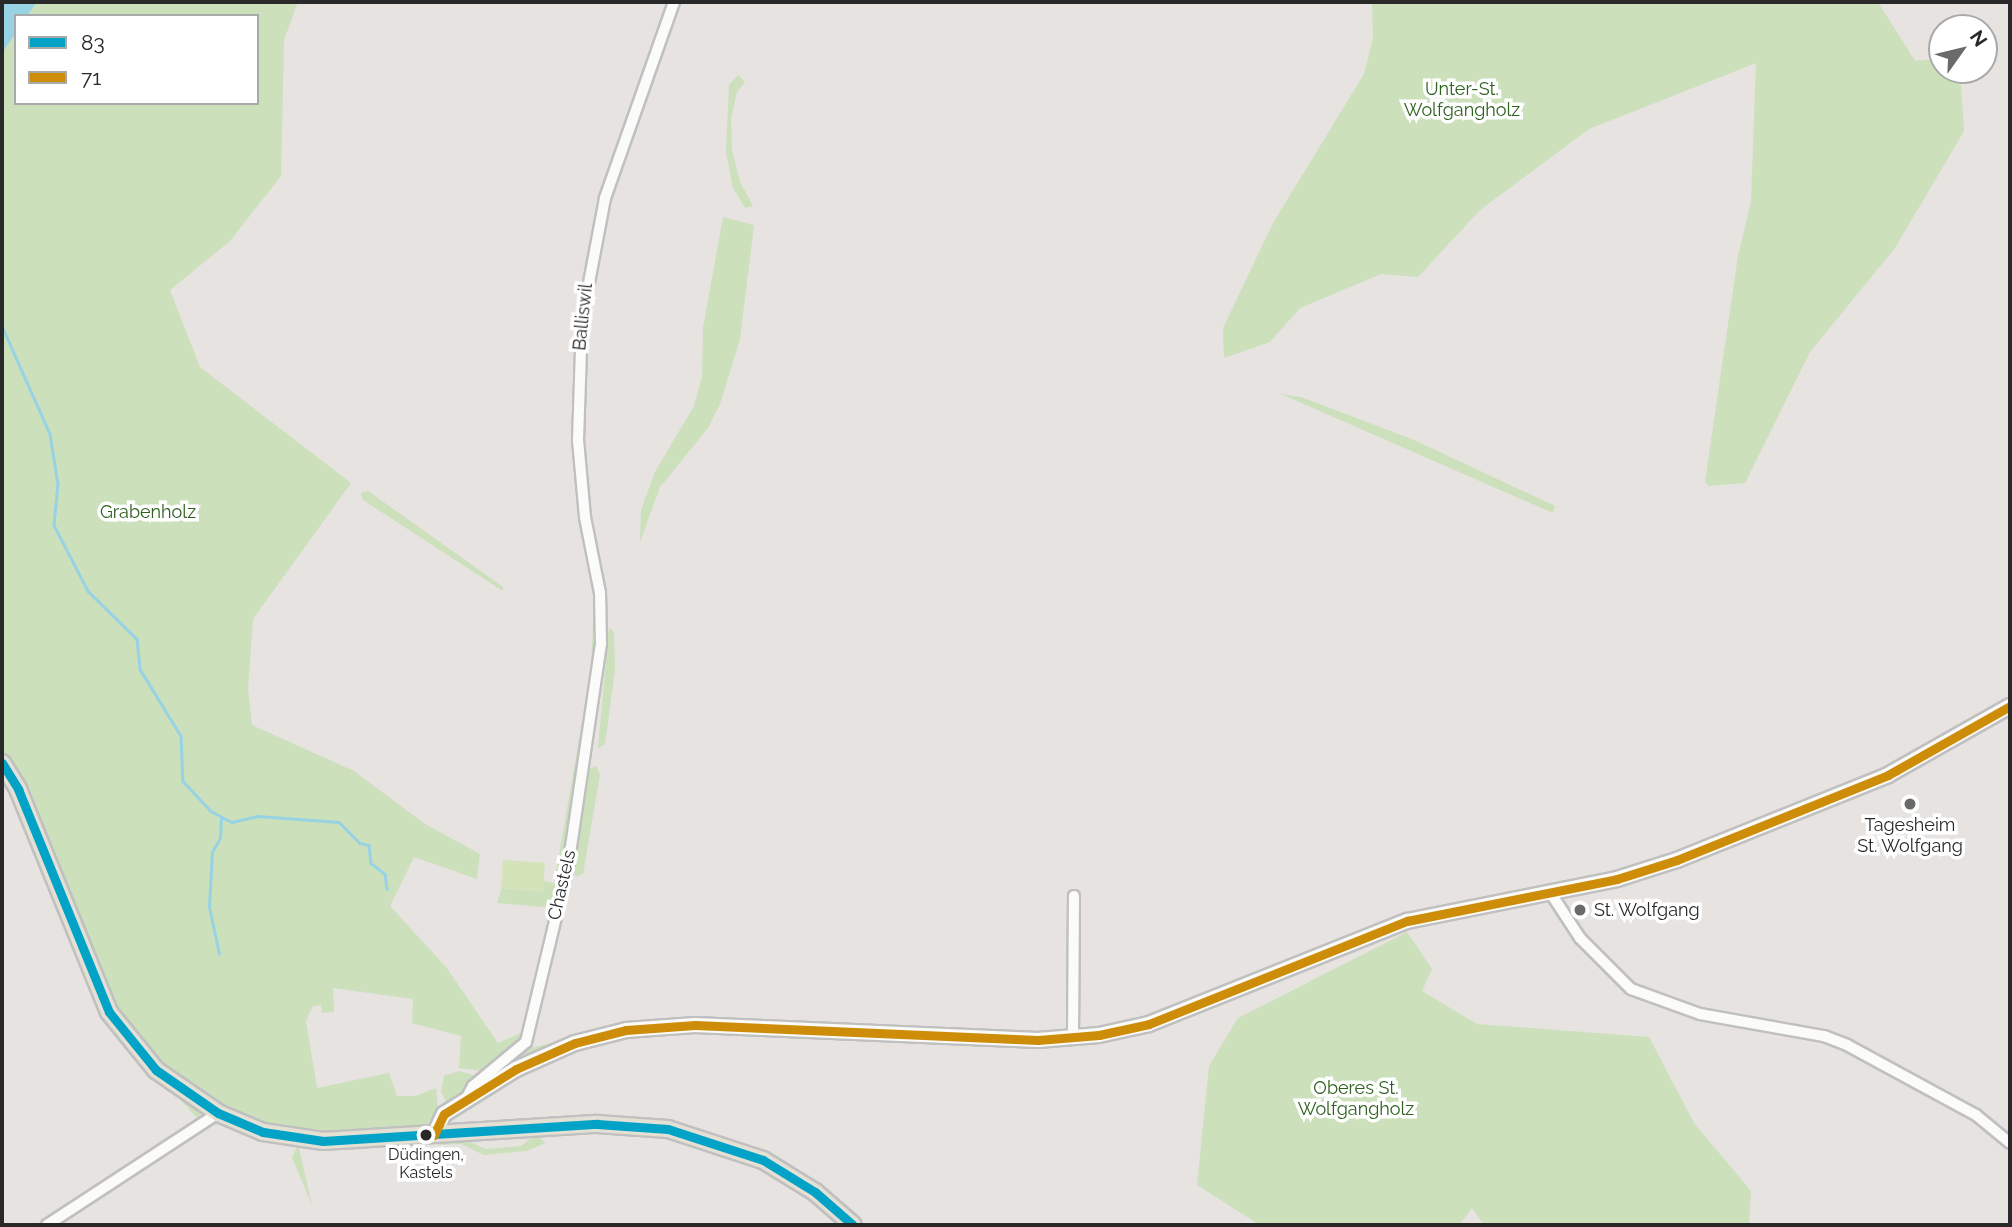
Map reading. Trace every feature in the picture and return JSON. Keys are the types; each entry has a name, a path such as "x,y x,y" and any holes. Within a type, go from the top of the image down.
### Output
{"main road":[{"path":"1550,892 1677,860 1888,775 2010,706"},
{"path":"2,763 18,789 108,1012 156,1070 218,1113 263,1132 312,1141 614,1124 684,1132 728,1145 780,1170 853,1225"},
{"name":"Chastels","path":"434,1135 437,1124 450,1109 466,1098 559,1049 612,1032 653,1027 1012,1040 1073,1038 1174,1017 1369,935 1431,915 1550,892"},
{"path":"450,1109 460,1134"}],"street":[{"name":"Balliswil","path":"601,644 600,593 585,517 578,440 582,320 605,198 674,2"},
{"name":"Chastels","path":"466,1098 473,1086 526,1042 568,867 601,644"},
{"path":"1550,892 1580,938 1631,989 1641,1003"},
{"path":"1073,1038 1074,896"},
{"path":"1631,989 1700,1014 1824,1036 1847,1045 1976,1115 2010,1143"},
{"path":"47,1225 218,1113"}],"green space":[{"name":"Grabenholz","path":"37,2 298,2 284,40 281,176 230,241 170,290 200,367 351,483 253,619 248,689 252,725 354,771 425,824 480,854 477,879 414,857 390,906 446,967 498,1043 523,1032 517,1044 484,1071 459,1068 461,1036 412,1023 413,999 333,988 334,1012 322,1013 321,1005 313,1006 306,1021 317,1088 389,1073 397,1096 416,1096 436,1088 438,1110 425,1127 335,1138 251,1123 171,1076 118,1019 2,754 2,53 14,36 14,105 259,105 259,14 28,14"},
{"name":"Unter-St. Wolfgangholz","path":"1372,2 1878,2 1915,61 1928,60 1928,84 1961,84 1964,131 1895,248 1810,352 1745,483 1709,486 1705,482 1738,256 1751,202 1756,63 1589,129 1480,210 1418,277 1381,274 1300,308 1270,342 1224,358 1223,328 1273,223 1364,74 1373,38"},
{"path":"738,75 745,82 737,92 731,119 732,150 740,182 753,206 745,208 733,188 726,152 729,85"},
{"path":"723,217 754,225 740,339 720,404 708,428 660,487 640,542 641,510 655,472 694,406 702,377 703,328"},
{"path":"1281,394 1301,397 1414,440 1555,506 1553,513"},
{"path":"368,491 503,587 503,591 363,500 361,493"},
{"path":"593,621 594,674 562,871 556,873 591,670"},
{"path":"609,628 614,632 615,669 605,744 598,748"},
{"path":"596,766 600,774 583,874 576,876 573,871 589,769"},
{"path":"503,860 545,863 543,891 501,888"},
{"path":"544,881 559,884 554,908 497,903 502,888 542,891"},
{"name":"Oberes St. Wolfgangholz","path":"1407,932 1432,969 1422,991 1477,1024 1649,1037 1694,1123 1751,1191 1749,1225 1484,1225 1472,1208 1459,1225 1260,1225 1197,1185 1209,1066 1238,1018"},
{"path":"570,1038 480,1083 528,1049"},
{"path":"459,1071 479,1077 447,1103 441,1092 444,1076"},
{"path":"165,1083 196,1106 201,1118 39,1225 197,1118"},
{"path":"535,1135 546,1143 526,1151 484,1155 461,1144 436,1145 438,1140 463,1139 486,1149 521,1146"},
{"path":"432,1142 352,1150 299,1148 312,1205 292,1157 299,1144"}],"water":[{"path":"2,2 37,2 28,14 14,14 14,36 2,53"}],"waterway":[{"path":"2,326 50,434 58,484 54,525 88,591 137,639 140,669 181,736 183,781 211,811 232,822 257,816 339,822 360,843 369,845 371,863 385,874 387,889"},
{"path":"219,954 209,907 212,852 220,838 221,818"}],"transit line":[{"name":"71","path":"434,1135 444,1114 516,1069 575,1043 626,1030 695,1025 1038,1040 1099,1035 1149,1024 1407,921 1617,879 1677,860 1888,775 2010,706"},
{"name":"83","path":"2,763 18,789 109,1012 156,1070 218,1113 263,1132 323,1141 597,1124 668,1129 763,1160 815,1192 853,1225"}],"place":[{"name":"Tagesheim St. Wolfgang","path":"1910,804"},
{"name":"St. Wolfgang","path":"1580,910"},
{"name":"Düdingen, Kastels","path":"426,1135"}]}
